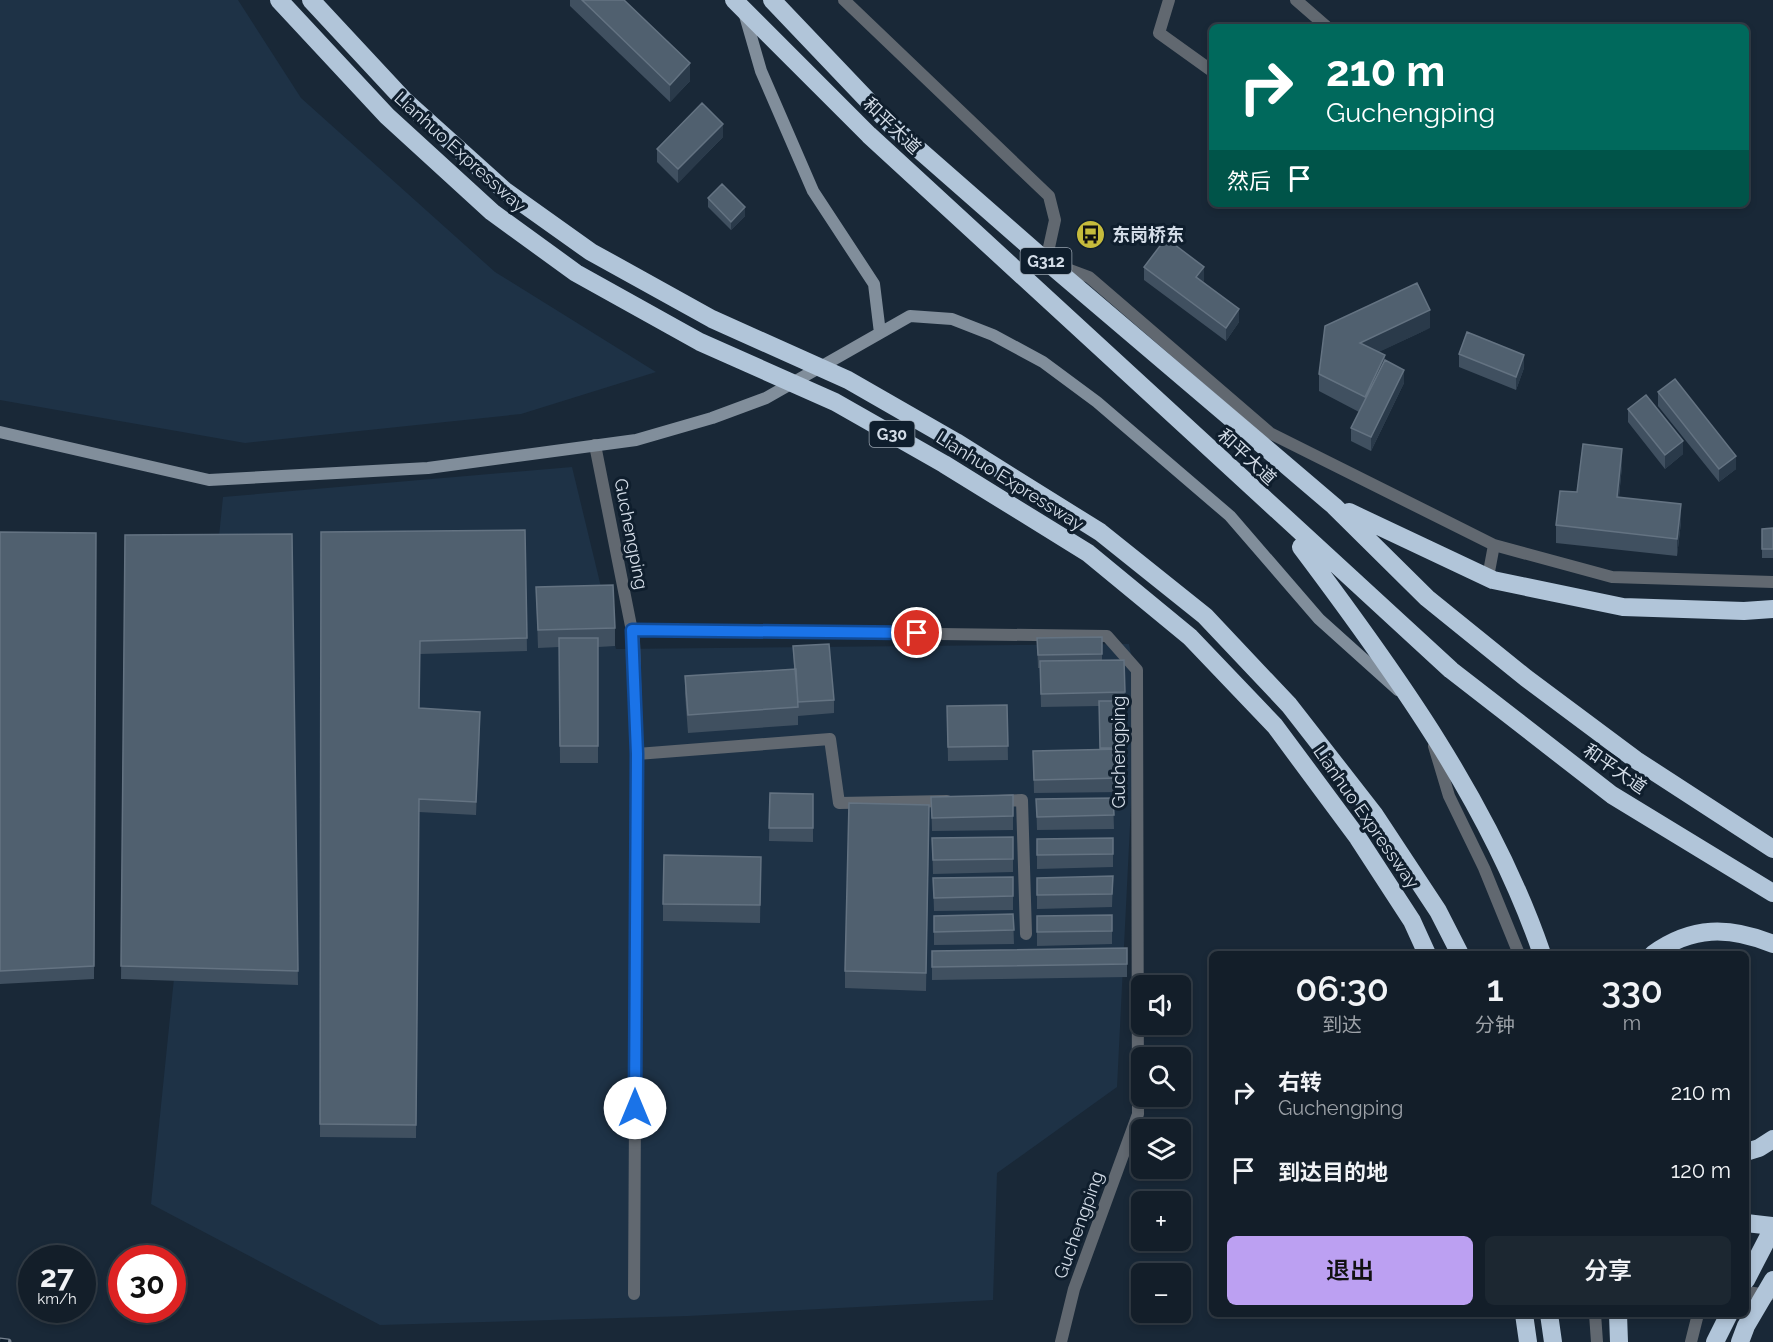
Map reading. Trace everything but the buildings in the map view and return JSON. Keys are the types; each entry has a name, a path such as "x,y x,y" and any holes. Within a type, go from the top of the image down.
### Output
{"highway":[{"name":"Lianhuo Expressway","path":"279,0 387,116 492,212 576,273 700,342 836,402 944,464 1088,553 1190,637 1275,726 1364,848 1412,921 1425,951"},
{"name":"Lianhuo Expressway","path":"311,0 413,108 504,190 591,252 712,319 848,380 956,442 1100,532 1206,616 1289,705 1374,814 1438,911 1458,951"},
{"name":"和平大道","path":"772,0 892,126 1046,261 1334,506 1427,598 1526,678 1636,760 1773,849"},
{"name":"和平大道","path":"739,4 878,143 1274,510 1451,670 1612,795 1773,893"},
{"path":"1334,506 1488,577 1623,607 1744,611 1773,609"},
{"path":"1274,510 1414,705 1466,790 1504,858 1541,951"},
{"path":"1658,951 1683,935 1715,930 1743,934 1773,944"},
{"path":"1749,1151 1773,1139"},
{"path":"1749,1223 1773,1227 1749,1274"},
{"path":"1740,1342 1746,1326 1773,1280"},
{"path":"1524,1317 1528,1342"},
{"path":"1549,1317 1553,1342"},
{"path":"1618,1317 1619,1342"},
{"path":"1715,1342 1728,1317"}],"main road":[{"path":"739,4 761,70 813,191 874,284 879,333"},
{"path":"0,432 209,480 428,468 636,440 712,418 766,398 910,316 952,319 993,335 1043,362 1097,402 1230,516 1319,619 1414,705"}],"street":[{"path":"844,0 1049,196 1055,220 1046,261 1089,277 1270,432 1494,545 1612,577 1773,582"},
{"path":"1169,0 1159,33 1209,69"},
{"path":"1296,0 1324,24"},
{"name":"Guchengping","path":"595,445 632,630 637,754 634,1294"},
{"path":"1488,577 1494,545"},
{"name":"Guchengping","path":"632,630 1107,636 1137,670 1138,1114 1074,1289 1061,1342"},
{"path":"1431,736 1449,796 1484,868 1518,951"},
{"path":"637,754 830,739 839,803 965,801"},
{"path":"988,801 1022,800 1026,934"},
{"path":"1749,1292 1773,1296"},
{"path":"1595,1317 1597,1342"},
{"path":"1691,1342 1697,1317"}],"shaded area":[{"path":"0,0 238,0 301,98 495,272 656,372 521,414 245,443 0,400"},
{"path":"572,467 616,649 1129,644 1137,685 1117,1087 997,1173 993,1300 688,1316 380,1325 151,1204 223,497"}],"railway":[{"path":"0,1341 8,1342"}],"place":[{"name":"东岗桥东","path":"1091,235"}],"route":[{"path":"635,1108 637,754 632,630 917,633"}]}
